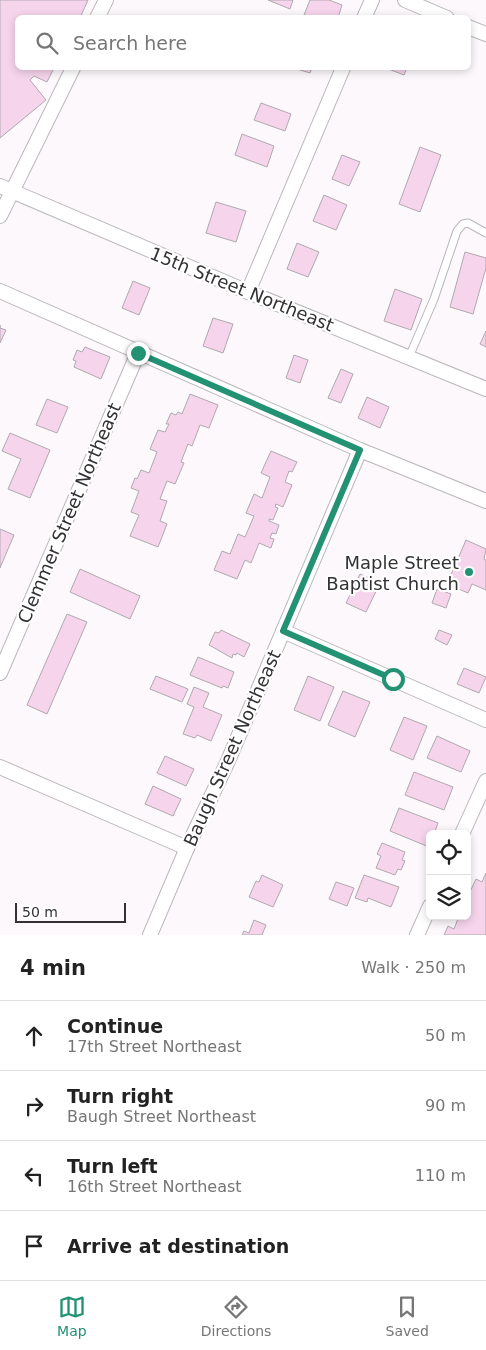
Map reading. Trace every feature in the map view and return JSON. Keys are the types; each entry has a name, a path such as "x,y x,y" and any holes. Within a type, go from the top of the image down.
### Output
{"street":[{"path":"98,15 106,0"},
{"path":"365,15 372,0"},
{"path":"405,0 440,15"},
{"path":"471,28 486,34"},
{"path":"0,216 6,189 72,70"},
{"path":"248,292 342,70"},
{"name":"15th Street Northeast","path":"6,189 248,292 486,389"},
{"path":"0,292 360,450 486,501"},
{"name":"Clemmer Street Northeast","path":"0,673 138,353"},
{"name":"Baugh Street Northeast","path":"150,935 187,848 228,761 360,450"},
{"path":"283,631 486,720"},
{"path":"0,767 187,848"},
{"path":"464,830 486,781"},
{"path":"417,935 426,915"}],"lane":[{"path":"409,357 434,299 457,231 462,224 468,222 486,232"}],"building":[{"path":"0,0 88,0 81,15 15,15 15,70 53,70 47,82 34,76 30,80 46,100 0,138"},
{"path":"268,0 293,0 290,9"},
{"path":"310,0 329,0 342,5 339,15 304,15"},
{"path":"300,70 311,70 310,73"},
{"path":"391,70 406,70 404,75"},
{"path":"261,103 291,114 285,131 254,120"},
{"path":"242,134 274,146 267,167 235,155"},
{"path":"420,147 441,155 420,212 399,204"},
{"path":"342,155 360,162 349,186 332,179"},
{"path":"324,195 347,205 336,230 313,221"},
{"path":"216,202 246,211 236,242 206,233"},
{"path":"297,243 319,252 308,277 287,269"},
{"path":"465,252 486,258 486,268 473,314 450,307"},
{"path":"133,281 150,288 139,315 122,308"},
{"path":"395,289 422,299 411,330 384,321"},
{"path":"213,318 233,324 223,353 203,346"},
{"path":"0,328 6,330 0,343"},
{"path":"486,331 486,347 480,344"},
{"path":"85,347 110,357 101,379 74,367 76,361 73,360 77,350 82,352"},
{"path":"294,355 308,360 300,383 286,378"},
{"path":"341,369 353,374 341,403 328,398"},
{"path":"190,394 218,405 209,428 200,425 192,446 188,444 181,462 184,463 175,484 167,481 160,499 167,501 160,521 167,524 158,547 130,536 139,515 131,512 139,491 131,488 141,470 149,473 157,452 150,449 158,430 165,432 171,413 176,415 178,412 182,414"},
{"path":"367,397 389,407 380,428 358,418"},
{"path":"47,399 68,407 57,433 36,425"},
{"path":"10,433 50,450 30,498 8,489 21,459 2,451"},
{"path":"271,451 297,462 292,472 289,471 285,482 292,485 283,507 276,504 275,507 278,508 273,520 269,519 269,521 279,525 276,534 272,533 270,538 274,539 271,548 259,543 251,563 245,560 237,579 214,570 222,551 230,554 238,534 245,537 254,516 246,513 254,494 262,498 270,477 261,473"},
{"path":"0,529 14,535 0,568"},
{"name":"Maple Street Baptist Church","path":"466,540 486,549 484,559 486,560 486,590 472,584 468,593 447,584"},
{"path":"80,569 140,596 130,619 70,592"},
{"path":"360,574 380,583 366,612 346,603"},
{"path":"437,589 451,594 446,608 432,603"},
{"path":"67,614 87,622 47,714 27,705"},
{"path":"221,630 250,644 244,657 237,653 236,655 233,654 232,658 209,645 215,632 219,633"},
{"path":"439,630 452,635 447,645 435,639"},
{"path":"198,657 234,672 228,688 223,686 222,688 190,675"},
{"path":"464,668 486,677 479,693 457,684"},
{"path":"156,676 188,689 182,702 150,689"},
{"path":"308,676 334,687 320,721 294,710"},
{"path":"194,687 209,693 203,707 222,715 211,741 197,735 195,738 183,734 194,707 187,704"},
{"path":"343,691 370,702 355,737 328,725"},
{"path":"404,717 427,726 413,760 390,750"},
{"path":"437,736 470,751 461,772 427,758"},
{"path":"165,756 194,769 186,786 157,773"},
{"path":"414,772 453,787 444,810 405,795"},
{"path":"153,786 181,799 173,816 145,804"},
{"path":"399,808 438,823 435,830 426,830 426,846 390,831"},
{"path":"382,843 405,852 402,860 405,861 401,870 398,869 395,875 376,868 381,856 377,854"},
{"path":"486,873 486,935 444,935 448,926 454,929 457,920 471,920 471,890 476,879 482,882"},
{"path":"262,875 283,885 273,907 249,897 256,881 259,882"},
{"path":"364,875 399,887 391,907 368,898 367,902 355,898"},
{"path":"336,882 354,888 347,906 329,899"},
{"path":"254,920 266,925 262,935 242,935 244,931 249,933"}],"place":[{"name":"Maple Street Baptist Church","path":"469,572"}],"route":[{"path":"138,353 360,450 283,631 393,679"}]}
